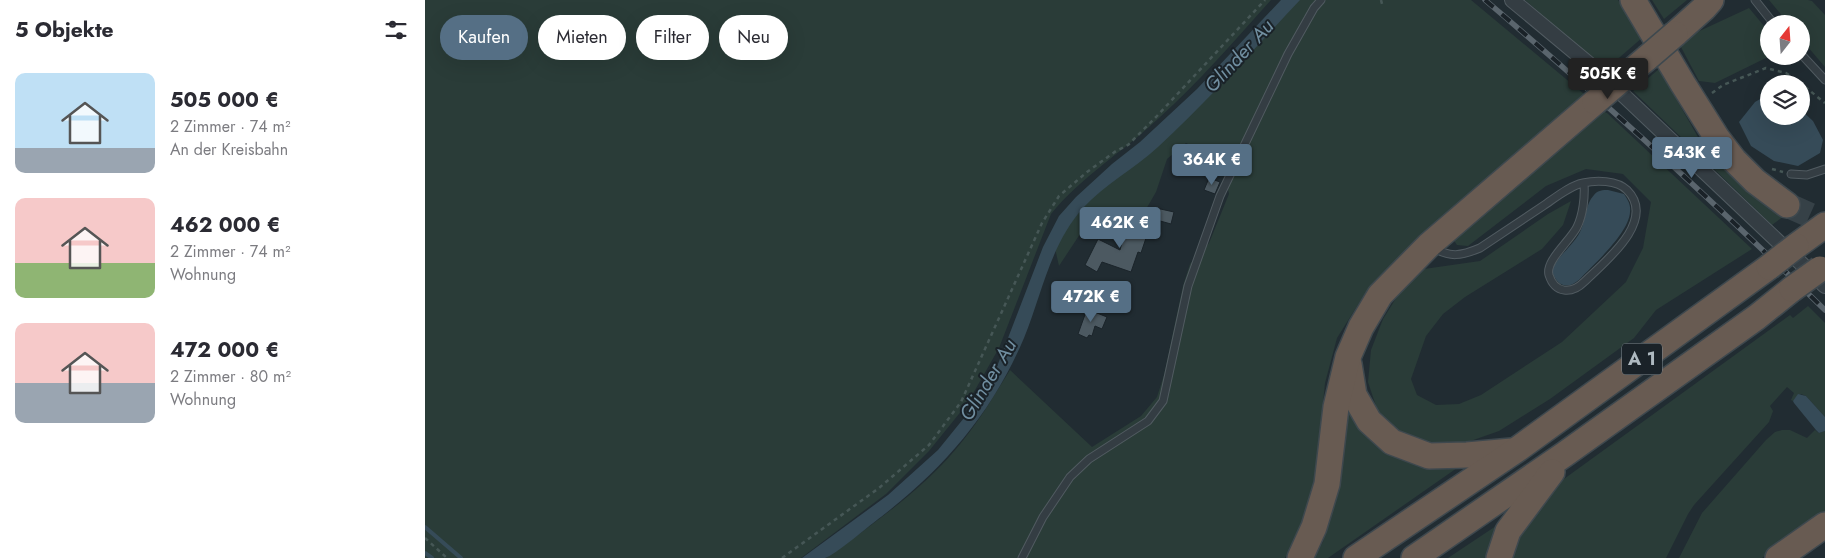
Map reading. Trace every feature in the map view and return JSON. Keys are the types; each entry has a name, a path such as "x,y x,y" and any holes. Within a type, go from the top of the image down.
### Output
{"highway":[{"path":"1633,0 1717,138 1734,160 1755,181 1787,205"},
{"path":"1300,558 1314,527 1327,484 1335,408 1348,357 1361,327 1380,295 1429,245 1710,2"},
{"name":"A 1","path":"1356,558 1515,451 1825,225"},
{"name":"A 1","path":"1414,558 1757,318 1792,289 1823,273"},
{"path":"1348,357 1354,395 1369,421 1392,442 1429,456 1515,451"},
{"path":"1499,558 1503,543 1517,517 1565,454"},
{"path":"1779,558 1825,525"}],"street":[{"path":"1512,0 1601,74 1823,273"}],"lane":[{"path":"1022,558 1043,518 1070,477 1089,459 1148,421 1163,401 1188,286 1220,196 1288,54 1314,8 1321,0"},
{"path":"1755,0 1767,15"},
{"path":"1810,64 1825,80"},
{"path":"1791,174 1807,175 1825,170"},
{"path":"1429,245 1444,254 1466,254 1480,248 1566,190 1584,183 1611,183 1625,188 1636,203 1635,223 1606,261 1581,285 1572,290 1564,291 1554,285 1549,276 1548,268 1550,262 1570,240 1578,226 1585,193 1584,183"}],"path":[{"path":"782,558 879,488 929,445 961,402 1042,223 1059,196 1087,172 1116,151 1128,145 1265,0"},
{"path":"1710,96 1713,91 1723,86 1766,68 1786,73 1825,104"},
{"path":"1765,165 1773,170 1791,174"},
{"path":"425,538 447,558"}],"green space":[{"path":"425,0 1271,0 1174,104 1146,130 1089,176 1051,214 999,348 967,404 929,451 886,494 801,558 425,558"},
{"path":"1298,0 1471,0 1584,94 1366,292 1337,338 1325,383 1316,478 1305,519 1285,558 826,558 911,494 942,464 985,411 1010,370 1092,447 1141,416 1157,397 1190,264 1209,243 1229,194 1222,162 1186,143 1167,159 1156,192 1145,211 1111,216 1084,228 1059,266 1055,248 1071,215"},
{"path":"1525,0 1618,0 1643,37 1605,70"},
{"path":"1652,0 1687,0 1664,19"},
{"path":"1769,0 1812,1 1825,15 1825,67 1810,50 1810,15 1782,15"},
{"path":"1749,8 1760,21 1760,61 1715,83 1699,81 1681,47 1693,34"},
{"path":"1659,69 1698,137 1745,188 1784,216 1772,225 1633,91"},
{"path":"1600,110 1607,113 1752,249 1656,310 1634,338 1550,399 1499,431 1465,443 1428,444 1395,431 1377,409 1368,382 1371,350 1383,319 1398,295 1424,269 1480,261 1548,214 1571,201 1563,225 1542,249 1465,297 1443,314 1426,336 1411,379 1417,395 1436,405 1459,404 1481,395 1562,342 1626,282 1643,248 1651,202 1623,174 1586,169 1546,186 1468,246 1457,245 1453,239"},
{"path":"1808,306 1825,323 1825,417 1806,396 1801,394 1793,401 1791,400 1794,393 1787,387 1770,406 1773,411 1769,422 1694,505 1666,558 1507,558 1512,540 1557,484 1790,315 1793,318"},
{"path":"1345,396 1416,464 1457,468 1328,558 1313,558 1323,542 1330,508"},
{"path":"1790,430 1807,438 1815,430 1819,433 1825,431 1825,512 1762,558 1679,558 1702,513 1766,440 1775,432"},
{"path":"1499,524 1488,548 1487,558 1448,558"}],"water":[{"name":"Glinder Au","path":"1281,0 1300,0 1177,130 1149,155 1092,199 1072,222 1062,238 1048,270 1024,338 1011,365 997,391 965,437 904,498 844,546 825,558 802,558 888,495 938,450 968,413 998,364 1043,247 1059,216 1076,197 1112,164 1140,142 1197,89"},
{"path":"1760,99 1760,125 1810,125 1810,118 1823,140 1820,153 1798,166 1774,161 1751,146 1739,122 1755,102"},
{"path":"1608,190 1624,194 1629,203 1630,212 1624,229 1610,248 1580,279 1571,285 1563,285 1554,276 1552,271 1554,266 1580,232 1591,199 1599,191"},
{"path":"1798,394 1806,396 1825,417 1825,431 1819,433 1794,403 1793,401"}],"building":[{"path":"1209,178 1220,182 1215,194 1204,190"},
{"path":"1156,208 1174,212 1171,224 1153,219"},
{"path":"1128,220 1150,226 1141,253 1138,252 1131,272 1102,262 1097,272 1085,265 1098,239 1120,250"},
{"path":"1087,309 1107,317 1102,329 1095,326 1092,336 1089,335 1087,338 1078,334"}],"waterway":[{"path":"425,527 461,558"},
{"path":"425,553 432,558"}],"tunnel":[{"path":"1787,205 1825,222"}],"railway":[{"path":"1485,0 1658,152 1825,310"}]}
